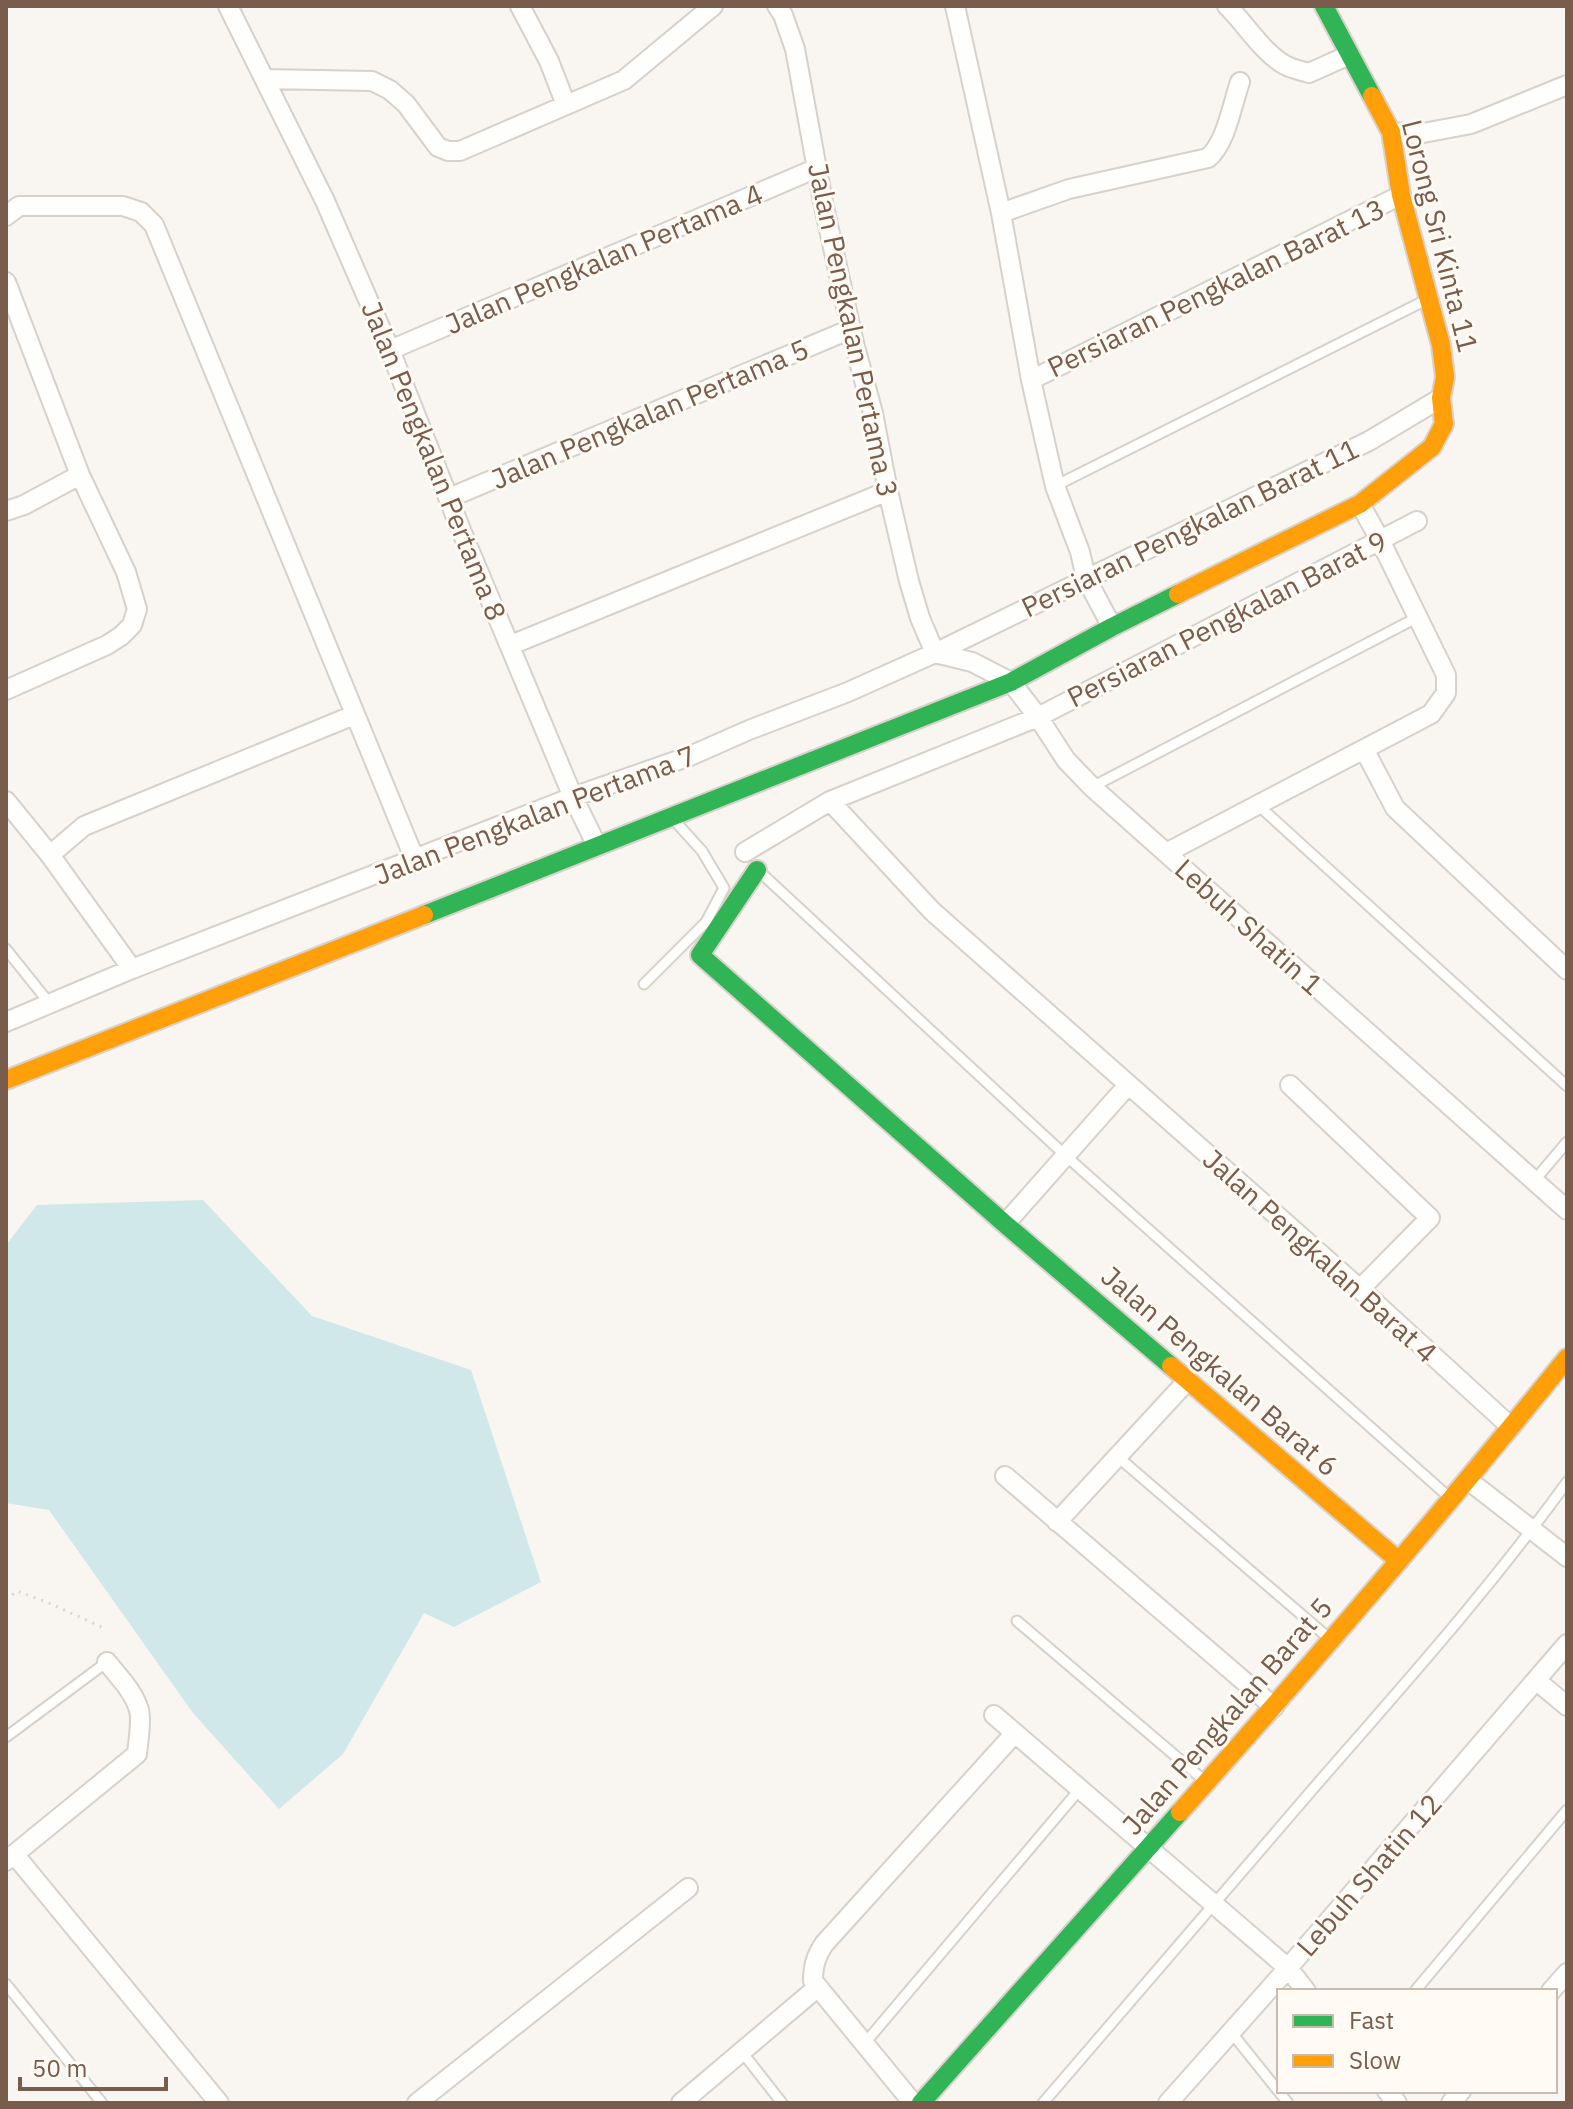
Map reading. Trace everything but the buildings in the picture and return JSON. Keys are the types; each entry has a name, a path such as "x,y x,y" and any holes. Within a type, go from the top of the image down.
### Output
{"street":[{"name":"Jalan Pengkalan Pertama 8","path":"228,6 325,201 390,350 573,797 597,846"},
{"path":"520,6 549,61 566,105"},
{"path":"265,79 372,81 390,90 406,104 438,147 460,151 624,80 713,6"},
{"name":"Jalan Pengkalan Pertama 3","path":"777,6 795,49 817,168 888,491 920,618 935,653"},
{"path":"955,6 1001,213 1031,380 1055,486 1080,552 1086,578 1112,627"},
{"path":"1227,6 1264,48 1286,66 1309,73 1349,55"},
{"name":"Lorong Sri Kinta 11","path":"6,1080 1011,682 1112,627 1360,504 1432,447 1444,424 1441,398 1445,377 1441,345 1401,195 1391,132 1324,6"},
{"path":"1001,213 1069,189 1208,158 1216,151 1224,133 1240,82"},
{"path":"1391,132 1418,134 1471,124 1567,85"},
{"name":"Jalan Pengkalan Pertama 4","path":"390,350 817,168"},
{"name":"Persiaran Pengkalan Barat 13","path":"1031,380 1401,195"},
{"path":"6,216 19,206 123,206 141,212 154,225 415,860"},
{"path":"6,282 80,475 126,572 137,609 132,625 107,645 6,690"},
{"name":"Jalan Pengkalan Pertama 5","path":"449,498 851,329"},
{"name":"Persiaran Pengkalan Barat 11","path":"935,653 1369,441 1441,398"},
{"path":"6,511 24,505 80,475"},
{"path":"511,645 888,491"},
{"path":"1166,853 1431,714 1446,693 1446,675 1360,504"},
{"name":"Persiaran Pengkalan Barat 9","path":"745,852 830,801 1038,717 1417,521"},
{"name":"Lebuh Shatin 1","path":"935,653 972,662 1011,682 1066,760 1092,787 1567,1210"},
{"name":"Jalan Pengkalan Pertama 7","path":"6,1022 132,969 573,797 690,756 935,653"},
{"path":"50,855 84,826 354,715"},
{"path":"1364,749 1395,808 1567,970"},
{"path":"6,801 50,855 132,969"},
{"name":"Jalan Pengkalan Barat 4","path":"830,801 932,911 1360,1289 1511,1427"},
{"name":"Jalan Pengkalan Barat 6","path":"757,870 700,955 1005,1224 1399,1561"},
{"path":"1005,1224 1128,1085"},
{"path":"1290,1085 1430,1218 1360,1289"},
{"name":"Jalan Pengkalan Barat 5","path":"921,2103 1274,1707 1452,1500 1567,1358"},
{"path":"1057,1522 1188,1380"},
{"path":"1005,1476 1274,1707"},
{"path":"1468,1480 1567,1557"},
{"name":"Lebuh Shatin 12","path":"1169,2103 1567,1644"},
{"path":"107,1662 138,1708 137,1754 10,1857 219,2103"},
{"path":"1537,1681 1567,1706"},
{"path":"994,1715 1288,1968 1304,1989"},
{"path":"913,2103 816,1984 813,1967 824,1944 1015,1733"},
{"path":"417,2103 688,1888"},
{"path":"1553,1989 1567,1973"},
{"path":"681,2103 816,1984"}],"lane":[{"path":"1055,486 1429,298"},
{"path":"1092,787 1418,617"},
{"path":"1258,805 1567,1086"},
{"path":"644,984 706,922 724,888 702,851 670,817"},
{"path":"745,852 757,870 1066,1156 1452,1500"},
{"path":"6,949 50,1004"},
{"path":"1534,1181 1567,1142"},
{"path":"1118,1457 1331,1640"},
{"path":"1043,2103 1397,1693 1532,1530 1567,1482"},
{"path":"1017,1621 1207,1783"},
{"path":"6,1737 107,1662"},
{"path":"865,2043 1080,1789"},
{"path":"1417,1989 1567,1810"},
{"path":"6,1984 102,2103"},
{"path":"1231,2032 1277,2089"},
{"path":"742,2052 782,2103"}],"path":[{"path":"6,1600 17,1591 106,1629"}],"water":[{"path":"203,1200 312,1316 471,1370 541,1582 454,1627 424,1613 343,1754 279,1809 193,1713 49,1510 6,1503 6,1245 37,1205"}],"traffic: fast":[{"path":"1324,6 1372,96"},
{"path":"424,915 1011,682 1178,594"},
{"path":"757,870 700,955 1171,1366"},
{"path":"921,2103 1180,1812"}],"traffic: slow":[{"path":"1178,594 1360,504 1432,447 1444,424 1441,398 1445,377 1441,345 1401,195 1391,132 1372,96"},
{"path":"6,1080 424,915"},
{"path":"1180,1812 1376,1588 1567,1358"},
{"path":"1171,1366 1399,1561"}]}
